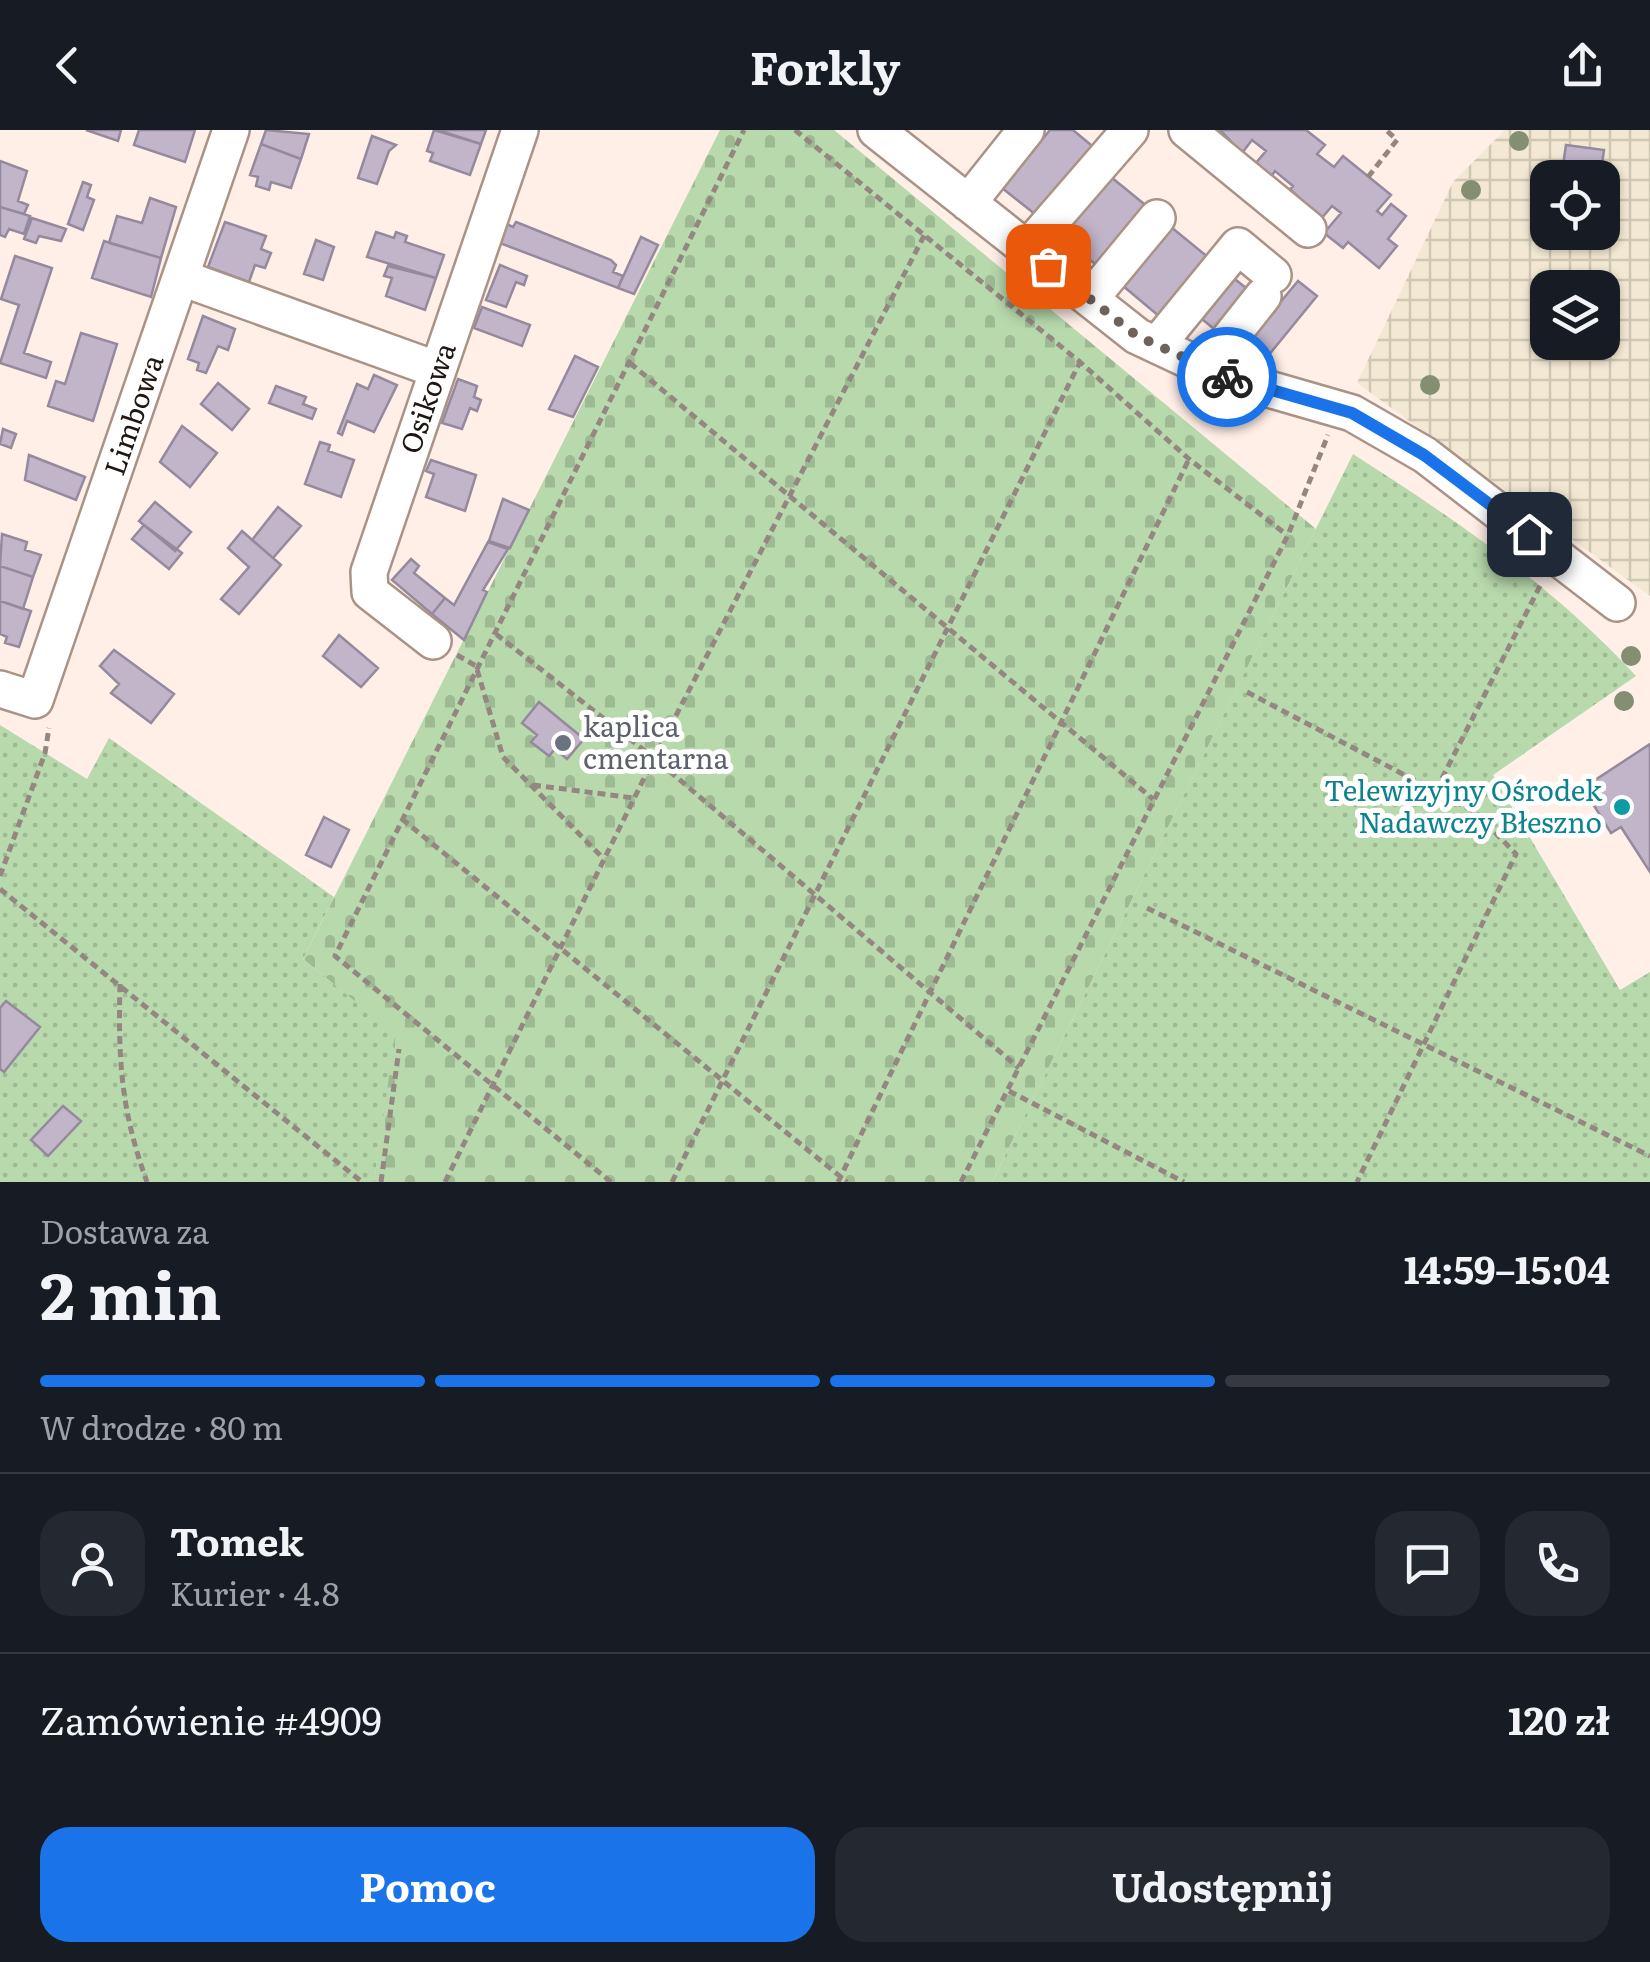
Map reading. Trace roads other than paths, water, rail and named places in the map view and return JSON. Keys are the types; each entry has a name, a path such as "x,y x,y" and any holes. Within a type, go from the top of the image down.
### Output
{"street":[{"name":"Limbowa","path":"0,690 35,700 231,130"},
{"name":"Osikowa","path":"432,641 370,592 369,572 520,130"},
{"path":"876,130 1137,336 1206,368 1338,409 1424,455 1617,603"},
{"path":"968,203 1026,130"},
{"path":"1027,249 1130,130"},
{"path":"1188,130 1308,229"},
{"path":"1090,298 1156,218"},
{"path":"1157,345 1238,246 1268,286 1206,368"},
{"path":"182,278 438,370"}],"place":[{"name":"kaplica cmentarna","path":"563,743"},
{"name":"Telewizyjny Ośrodek Nadawczy Błeszno","path":"1622,807"}]}
